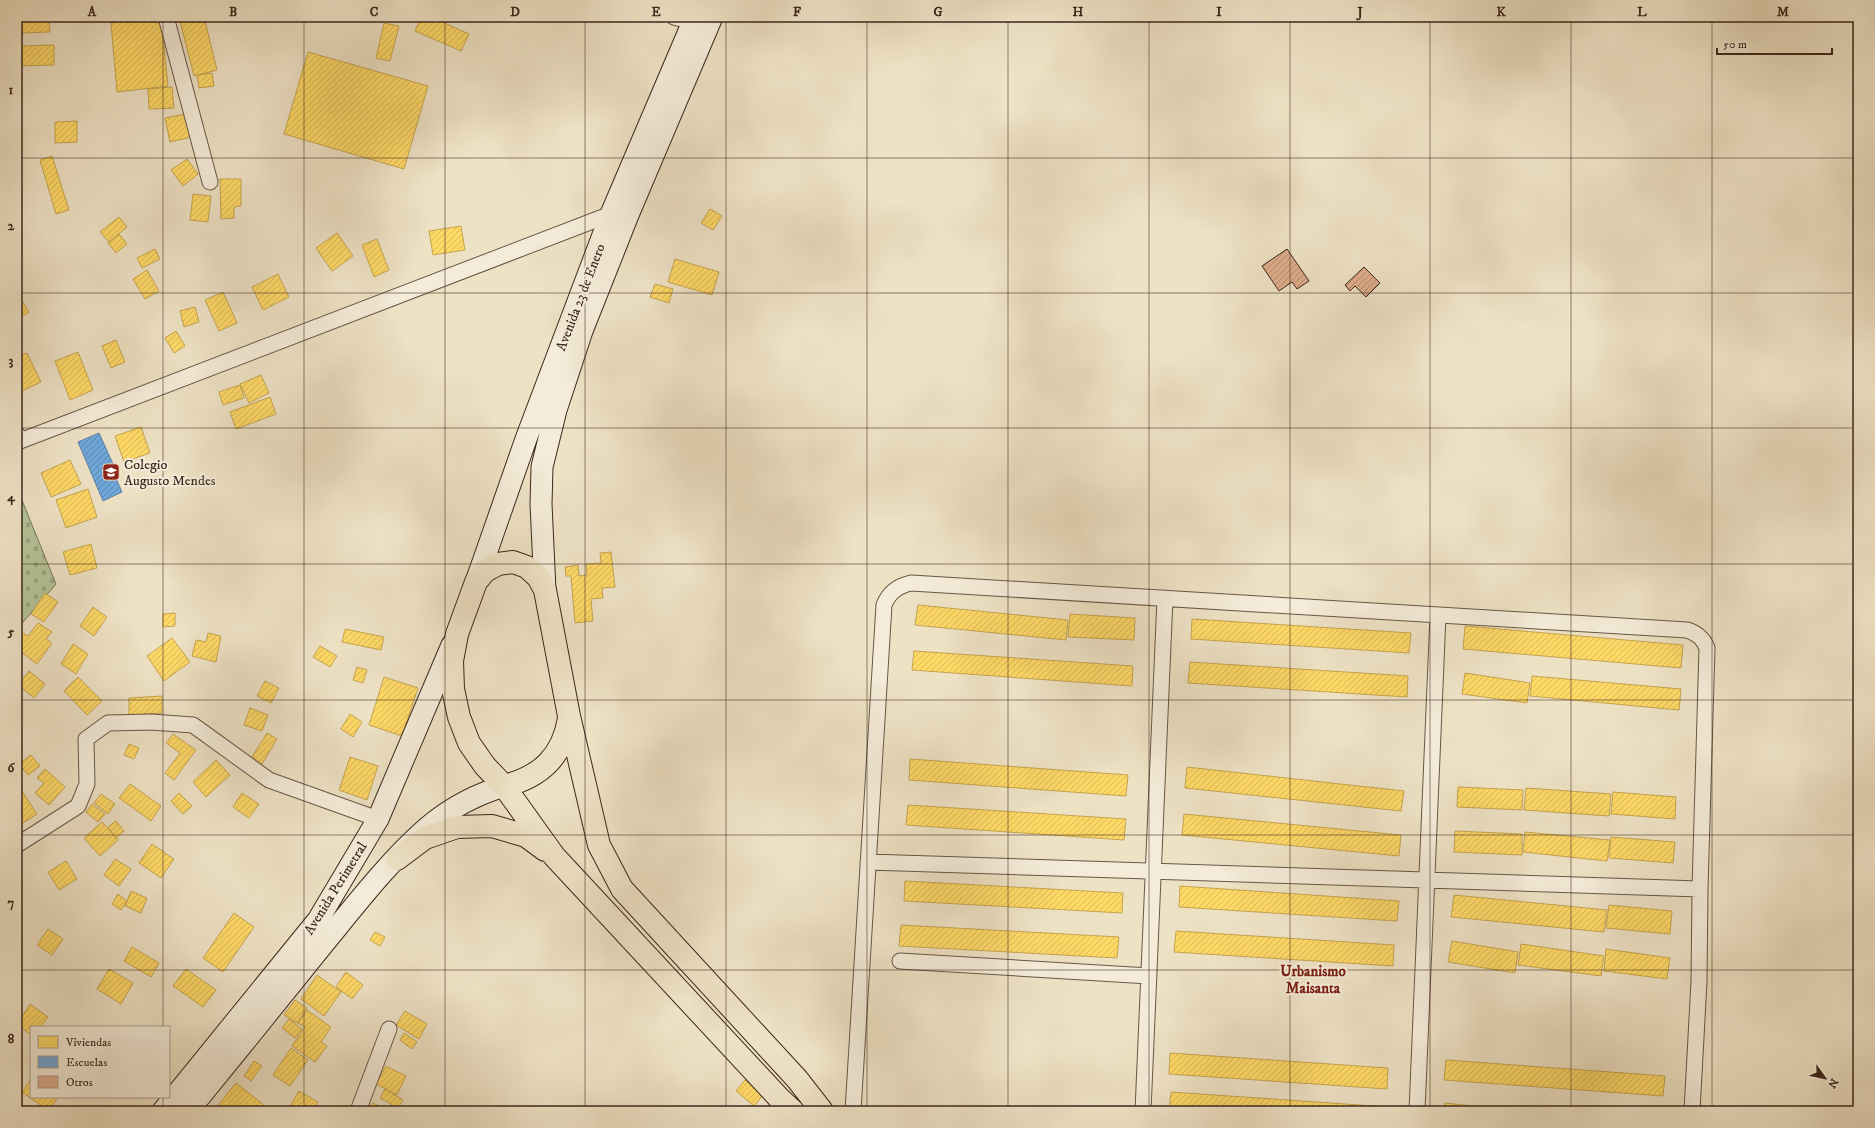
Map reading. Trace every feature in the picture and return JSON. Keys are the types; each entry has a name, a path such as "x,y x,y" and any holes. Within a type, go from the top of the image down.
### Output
{"highway":[{"path":"794,1111 779,1098 554,856 504,786 485,766 469,743 459,717 453,689 452,661 457,634 476,582 485,570 498,564 513,562 527,567 533,572 538,577 545,590 569,716 599,845 622,889 797,1078 822,1111"},
{"path":"504,786 529,778 549,763 563,741 569,716"},
{"path":"396,859 425,838 458,827 485,826 492,826 526,836 554,856"}],"main road":[{"name":"Avenida 23 de Enero","path":"545,590 542,467 556,410 582,331 628,215 712,17"},
{"name":"Avenida 23 de Enero","path":"476,582 526,440 611,214 687,19"},
{"name":"Avenida Perimetral","path":"163,1111 318,920 378,818 457,634"},
{"name":"Avenida Perimetral","path":"188,1111 342,921 396,859 432,824 455,807 481,793 504,786"}],"street":[{"path":"166,17 210,182"},
{"path":"17,434 20,441 611,214"},
{"path":"853,1111 884,605 891,592 911,583 1687,630 1701,638 1707,648 1700,889 1699,982 1692,1111"},
{"path":"1143,1111 1164,598"},
{"path":"1417,1111 1438,614"},
{"path":"17,845 78,806 87,784 86,739 108,723 151,722 193,725 269,780 378,818"},
{"path":"868,862 1700,889"},
{"path":"900,961 1149,976"},
{"path":"358,1111 389,1028"}],"green space":[{"path":"17,488 56,584 17,629"}],"building: Viviendas":[{"path":"21,17 49,17 50,32 22,33"},
{"path":"179,17 204,17 217,70 194,76"},
{"path":"421,17 431,17 469,34 461,51 415,31"},
{"path":"161,18 168,86 117,92 111,23"},
{"path":"384,23 399,26 390,61 376,58"},
{"path":"54,45 54,65 17,66 17,46"},
{"path":"308,52 428,86 404,169 284,134"},
{"path":"212,73 214,86 199,88 197,75"},
{"path":"172,87 174,108 149,109 148,89"},
{"path":"191,113 196,136 170,142 165,118"},
{"path":"77,121 77,142 55,143 55,122"},
{"path":"52,156 69,210 56,214 40,160"},
{"path":"187,159 198,174 183,186 171,170"},
{"path":"220,179 241,179 241,206 234,207 234,218 221,219"},
{"path":"193,194 211,196 208,222 190,220"},
{"path":"710,209 722,216 713,230 701,223"},
{"path":"119,217 127,227 109,242 100,232"},
{"path":"461,226 465,250 433,255 429,231"},
{"path":"337,233 353,256 332,271 316,248"},
{"path":"119,234 127,244 116,253 108,243"},
{"path":"377,239 389,270 374,277 362,245"},
{"path":"155,249 160,259 142,268 137,258"},
{"path":"675,259 719,272 712,295 668,282"},
{"path":"147,270 159,291 145,299 133,279"},
{"path":"278,274 289,297 263,310 252,287"},
{"path":"655,284 673,289 669,303 650,297"},
{"path":"223,292 237,323 219,331 205,300"},
{"path":"17,293 29,312 17,320"},
{"path":"195,307 199,322 184,327 180,311"},
{"path":"176,331 185,346 174,353 165,338"},
{"path":"116,340 125,362 111,368 102,346"},
{"path":"78,352 93,390 70,400 55,361"},
{"path":"27,353 41,382 22,391 17,381 17,357"},
{"path":"261,375 269,393 249,403 240,384"},
{"path":"240,385 244,398 223,405 219,392"},
{"path":"270,397 276,414 236,429 230,412"},
{"path":"141,427 150,453 124,462 115,436"},
{"path":"70,460 81,484 51,497 41,473"},
{"path":"88,489 97,517 66,528 56,500"},
{"path":"91,544 97,568 70,575 63,552"},
{"path":"611,552 615,587 602,588 603,598 591,599 593,621 575,623 571,576 566,576 565,567 578,565 579,576 587,575 586,564 601,563 600,553"},
{"path":"45,593 58,602 44,622 31,614"},
{"path":"918,605 1068,620 1066,640 915,625"},
{"path":"93,607 107,617 94,636 80,626"},
{"path":"175,613 175,626 163,627 163,614"},
{"path":"1070,614 1135,618 1134,640 1068,637"},
{"path":"1192,619 1411,633 1409,653 1191,639"},
{"path":"38,623 52,632 46,639 52,643 37,664 17,649 17,638 21,632 28,636"},
{"path":"1465,626 1683,645 1681,668 1463,649"},
{"path":"345,629 384,637 381,650 342,642"},
{"path":"208,633 221,636 216,662 192,656 196,640 206,642"},
{"path":"172,638 190,662 164,681 147,656"},
{"path":"73,644 88,654 76,674 61,664"},
{"path":"320,646 337,656 330,667 313,657"},
{"path":"914,651 1133,666 1132,686 912,670"},
{"path":"1190,662 1408,676 1407,697 1188,683"},
{"path":"357,667 367,670 363,683 353,680"},
{"path":"29,671 45,684 34,698 18,685"},
{"path":"1465,673 1530,683 1527,703 1462,694"},
{"path":"1532,676 1681,689 1679,710 1530,696"},
{"path":"78,677 102,701 87,715 64,691"},
{"path":"384,677 418,688 402,736 369,725"},
{"path":"265,681 279,688 271,703 257,696"},
{"path":"162,696 162,713 129,715 129,698"},
{"path":"250,708 268,715 262,731 244,725"},
{"path":"350,714 362,722 353,737 341,729"},
{"path":"267,733 277,739 262,764 252,757"},
{"path":"173,734 196,750 174,780 165,773 180,753 166,743"},
{"path":"129,744 139,748 134,759 124,755"},
{"path":"31,755 40,766 28,775 19,764"},
{"path":"350,757 378,766 367,800 339,790"},
{"path":"910,759 1128,775 1126,796 909,780"},
{"path":"216,760 230,775 206,797 193,782"},
{"path":"1187,767 1404,791 1401,811 1185,788"},
{"path":"45,769 65,787 49,805 35,793 44,783 37,778"},
{"path":"130,784 161,806 151,821 119,798"},
{"path":"1458,787 1523,790 1522,810 1457,807"},
{"path":"1526,788 1611,794 1609,816 1524,810"},
{"path":"22,791 37,814 23,823 17,812 17,794"},
{"path":"1613,792 1676,797 1675,819 1611,814"},
{"path":"179,793 192,806 183,814 171,801"},
{"path":"242,793 259,804 249,818 233,807"},
{"path":"101,794 115,804 108,814 94,803"},
{"path":"92,804 105,814 98,822 86,812"},
{"path":"908,805 1126,819 1124,840 906,825"},
{"path":"1184,814 1401,835 1399,856 1182,835"},
{"path":"116,821 124,831 116,838 108,827"},
{"path":"102,822 118,840 100,856 84,838"},
{"path":"1455,831 1522,834 1522,855 1454,852"},
{"path":"1525,832 1610,840 1607,861 1523,852"},
{"path":"1611,837 1675,842 1673,863 1609,858"},
{"path":"152,844 174,859 161,878 139,863"},
{"path":"115,859 131,869 119,886 104,875"},
{"path":"66,861 77,879 59,890 48,872"},
{"path":"905,881 1123,893 1122,913 904,901"},
{"path":"1180,886 1399,901 1397,921 1179,907"},
{"path":"131,891 147,898 141,913 125,906"},
{"path":"118,894 127,901 121,910 112,904"},
{"path":"1454,895 1607,910 1604,932 1451,917"},
{"path":"1609,905 1672,911 1670,934 1606,928"},
{"path":"234,913 254,927 223,972 203,958"},
{"path":"901,925 1119,937 1117,958 899,946"},
{"path":"48,929 63,939 52,955 37,945"},
{"path":"1176,931 1394,945 1393,966 1174,952"},
{"path":"375,932 385,937 380,946 370,940"},
{"path":"1452,941 1518,952 1515,973 1448,962"},
{"path":"1521,944 1604,956 1601,976 1518,965"},
{"path":"132,947 159,963 151,977 124,961"},
{"path":"1606,949 1670,958 1667,979 1604,971"},
{"path":"109,969 133,983 121,1004 97,989"},
{"path":"186,969 216,990 203,1007 173,986"},
{"path":"346,972 363,985 352,999 336,987"},
{"path":"317,975 341,992 324,1016 301,999"},
{"path":"295,1000 307,1008 297,1023 284,1015"},
{"path":"30,1004 48,1017 41,1026 30,1026 30,1034 17,1025"},
{"path":"307,1010 331,1027 321,1042 327,1046 315,1062 292,1046 305,1027 298,1023"},
{"path":"405,1011 427,1024 419,1039 396,1025"},
{"path":"289,1019 302,1029 295,1038 282,1028"},
{"path":"404,1033 417,1042 412,1049 400,1040"},
{"path":"291,1048 308,1060 290,1086 273,1075"},
{"path":"1170,1053 1388,1068 1387,1089 1169,1074"},
{"path":"1446,1060 1665,1076 1663,1096 1444,1080"},
{"path":"254,1061 262,1066 251,1081 244,1076"},
{"path":"386,1066 406,1076 397,1095 376,1084"},
{"path":"30,1080 30,1098 22,1092"},
{"path":"745,1080 763,1095 754,1106 736,1091"},
{"path":"236,1083 265,1106 261,1111 214,1110"},
{"path":"385,1089 403,1100 398,1108 380,1098"},
{"path":"299,1091 318,1102 313,1110 316,1111 287,1111"},
{"path":"1171,1092 1389,1107 1388,1111 1169,1111"},
{"path":"31,1098 57,1098 49,1111"},
{"path":"373,1103 389,1111 369,1111"},
{"path":"1445,1103 1519,1111 1444,1111"},
{"path":"17,1104 26,1109 25,1111 17,1111"}],"building: Escuelas":[{"path":"99,433 118,475 115,476 122,492 103,501 78,442"}],"building: Otros":[{"path":"1287,249 1309,281 1297,289 1292,282 1279,291 1262,266"},
{"path":"1364,267 1380,283 1366,297 1355,286 1350,291 1345,285"}],"place":[{"name":"Colegio Augusto Mendes","path":"111,472"}],"district":[{"name":"Urbanismo Maisanta","path":"1313,980"}]}
